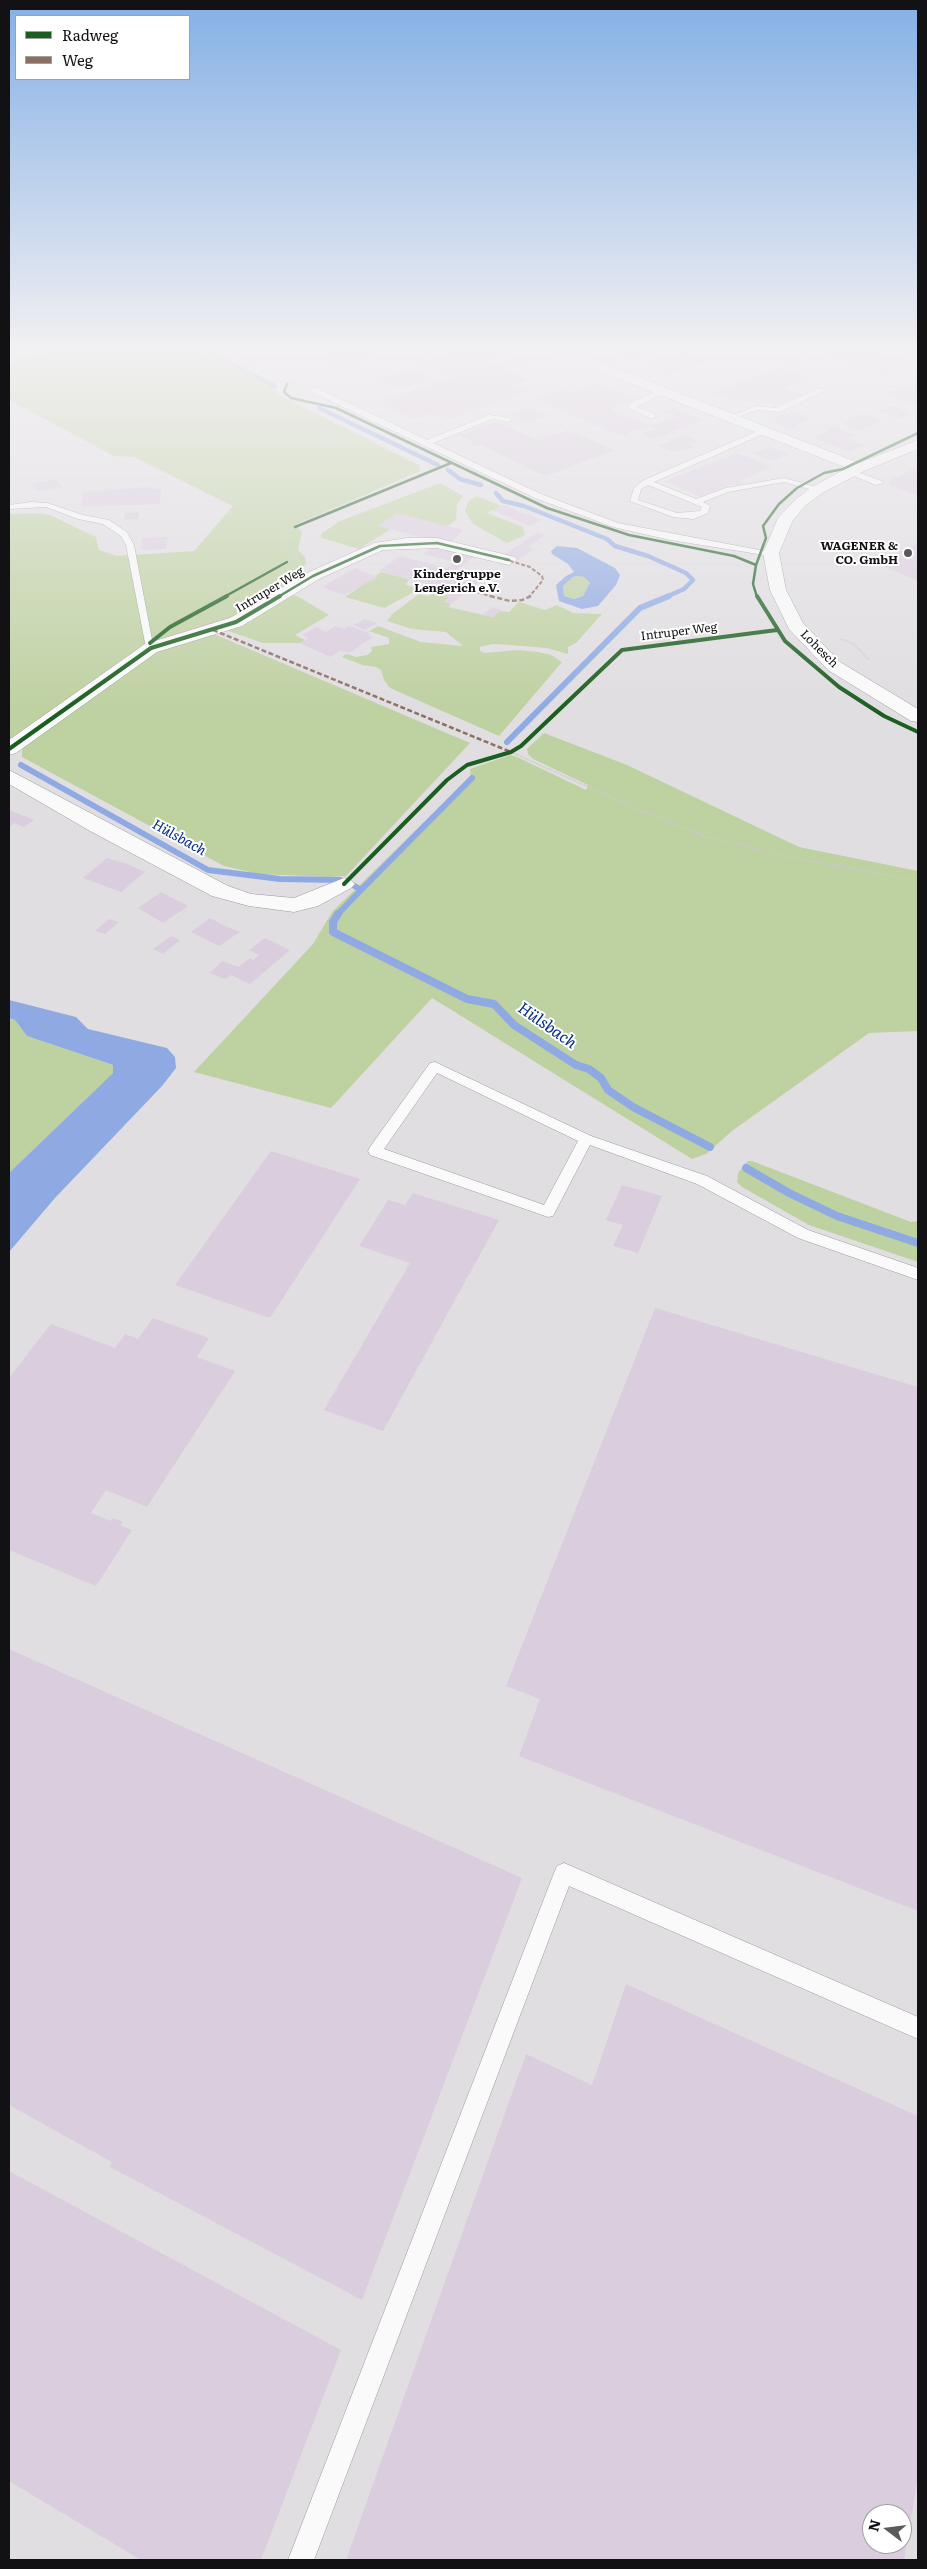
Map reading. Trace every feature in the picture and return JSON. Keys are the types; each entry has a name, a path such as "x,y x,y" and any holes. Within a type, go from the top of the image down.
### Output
{"street":[{"path":"771,553 786,518 801,502 817,490 852,472"},
{"name":"Intruper Weg","path":"9,749 150,648 236,622 313,576 380,546 407,543 437,543 509,560"},
{"name":"Lohesch","path":"771,553 778,590 795,625 834,666 918,718"},
{"path":"9,776 97,828 220,891 249,900 294,904 310,901 344,884"}],"lane":[{"path":"487,472 538,496 616,525 670,538 771,553"},
{"path":"647,482 706,506 704,513 693,516 676,515 634,501 638,488 647,482 670,472"},
{"path":"859,472 879,483"},
{"path":"696,502 726,490 784,480 817,490"},
{"path":"9,507 31,504 47,505 109,523 124,534 130,544 150,648"},
{"path":"586,1139 548,1212 375,1150 435,1066 586,1139 702,1180 803,1234 918,1274"},
{"path":"301,2560 564,1873 918,2028"}],"path":[{"path":"280,566 298,556 282,546 280,540 285,533 297,526"},
{"path":"838,638 854,644 871,664"},
{"path":"503,754 514,750 644,812 704,836 776,854 918,881"}],"green space":[{"path":"164,472 418,472 295,525 302,532 298,550 305,557 306,564 283,581 282,585 286,588 248,612 162,640 146,643 9,740 9,514 36,513 50,515 96,537 99,550 117,556 194,551 233,506"},
{"path":"440,483 463,496 457,504 456,520 447,526 391,529 359,549 322,538 321,534 340,521"},
{"path":"477,496 501,506 487,513 523,527 525,535 507,543 473,524 465,511 468,502"},
{"path":"381,572 409,579 406,585 420,589 384,608 345,597"},
{"path":"573,577 584,577 590,583 583,596 574,599 564,596 563,586"},
{"path":"433,593 450,597 444,602 451,604 448,607 493,617 500,611 509,612 519,602 545,610 557,605 573,613 602,614 576,643 568,647 568,654 547,648 493,644 480,647 480,651 485,653 518,650 538,652 551,655 562,662 499,736 390,688 384,680 381,670 376,667 363,665 342,657 346,654 356,657 367,655 372,651 371,647 389,644 389,638 369,631 378,626 421,642 463,646 446,632 412,629 387,621 392,614 419,594 428,596"},
{"path":"291,595 297,596 329,615 295,635 305,640 300,643 263,643 222,629"},
{"path":"214,634 470,743 346,876 330,877 259,874 224,866 22,757 22,749 33,739 160,647"},
{"path":"544,733 627,765 799,847 918,871 918,1031 869,1033 732,1131 706,1154 692,1159 432,998 331,1108 194,1072 313,944 332,912 471,776 470,769 510,755 586,790 588,785 533,759 528,754 527,749"},
{"path":"9,1018 15,1020 27,1036 113,1065 113,1073 9,1173"},
{"path":"748,1161 911,1222 918,1221 918,1262 809,1225 742,1187 737,1182 738,1173"}],"water":[{"path":"557,546 577,548 615,568 620,575 616,585 598,606 582,609 559,601 556,585 574,572 568,564 552,554 551,551","holes":["573,577 584,577 590,583 583,596 574,599 564,596 563,586"]},
{"path":"9,1000 76,1017 88,1029 167,1048 175,1057 176,1068 162,1086 55,1198 9,1252 9,1173 113,1073 113,1065 27,1036 15,1020 9,1018"}],"building":[{"path":"537,472 556,472 545,476"},
{"path":"688,472 761,472 740,481 743,482 737,485 733,484 701,497 665,481"},
{"path":"908,472 918,472 918,496 888,484 892,482 888,481"},
{"path":"56,479 62,487 37,491 31,484"},
{"path":"150,487 151,489 161,489 160,504 81,507 83,492"},
{"path":"504,505 541,520 530,526 492,510"},
{"path":"139,512 138,519 124,520 125,513"},
{"path":"396,513 464,530 448,544 378,526"},
{"path":"537,533 545,535 528,547 534,549 518,560 503,555"},
{"path":"168,537 166,549 141,550 142,538"},
{"name":"WAGENER & CO. GmbH","path":"918,543 918,581 876,563"},
{"path":"435,546 475,556 456,570 484,578 451,604 444,602 450,597 420,589 427,584 379,571 400,556 447,568 454,562 423,554"},
{"path":"355,568 378,577 344,595 322,587"},
{"path":"493,607 502,610 493,617 482,615"},
{"path":"365,619 377,623 365,630 354,625"},
{"path":"336,626 344,629 349,626 371,634 368,635 373,637 349,653 341,650 330,657 300,643 309,638 302,635 316,627 326,632"},
{"path":"9,810 34,820 24,827 14,823 9,827"},
{"path":"107,858 145,872 121,892 83,878"},
{"path":"161,892 188,906 163,923 138,908"},
{"path":"210,918 240,932 219,946 191,932"},
{"path":"109,919 119,922 105,934 95,931"},
{"path":"171,936 180,940 163,954 153,949"},
{"path":"265,938 290,950 250,984 231,975 225,979 210,973 222,961 239,967 250,958 253,960 259,955 249,950"},
{"path":"271,1151 360,1179 270,1318 175,1285"},
{"path":"622,1185 662,1196 638,1253 613,1246 623,1225 606,1220"},
{"path":"413,1193 499,1220 383,1431 324,1410 410,1263 359,1246 388,1200 405,1205"},
{"path":"655,1308 918,1387 918,1911 519,1756 540,1699 506,1686"},
{"path":"153,1318 209,1338 197,1357 235,1371 147,1507 106,1490 91,1513 111,1521 113,1518 123,1522 120,1525 132,1530 96,1586 9,1550 9,1378 51,1324 115,1348 125,1334 138,1339"},
{"path":"9,1649 522,1878 362,2300 110,2167 112,2162 9,2105"},
{"path":"626,1984 918,2116 918,2477 912,2513 912,2504 862,2504 862,2554 905,2554 904,2560 346,2560 526,2054 592,2085"},
{"path":"9,2171 341,2350 261,2560 141,2560 9,2481"}],"waterway":[{"path":"451,472 460,479 481,485"},
{"path":"496,493 503,501 524,506 607,539 615,546 648,556 686,573 693,580 684,589 666,597"},
{"path":"507,742 640,608 669,596"},
{"name":"Hülsbach","path":"21,765 208,870 280,879 340,880"},
{"path":"361,890 472,778"},
{"name":"Hülsbach","path":"353,885 361,890"},
{"name":"Hülsbach","path":"337,915 361,890"},
{"name":"Hülsbach","path":"338,914 333,922 333,932 467,999 494,1004 514,1025 576,1065 589,1069 601,1078 608,1090 633,1107 710,1147"},
{"name":"Hülsbach","path":"746,1168 789,1193 837,1216 918,1243"}],"marked path":[{"path":"472,591 510,601 522,600 531,596 543,580 542,576 530,567 504,559"},
{"path":"213,630 511,752"}],"cycle path":[{"path":"295,527 322,514 429,472"},
{"path":"471,472 547,508 629,535 734,556 756,565 753,584 759,602 785,641 839,687 884,716 918,732"},
{"path":"756,565 766,538 763,526 779,504 797,488 829,472"},
{"path":"9,749 151,648 236,622 313,576 380,546 407,543 437,543 509,560"},
{"path":"150,643 170,627 287,562"},
{"path":"344,884 447,780 467,765 511,752 521,746 549,721 610,659 622,650 777,630"}],"place":[{"name":"WAGENER & CO. GmbH","path":"908,553"},
{"name":"Kindergruppe Lengerich e.V.","path":"457,559"}]}
